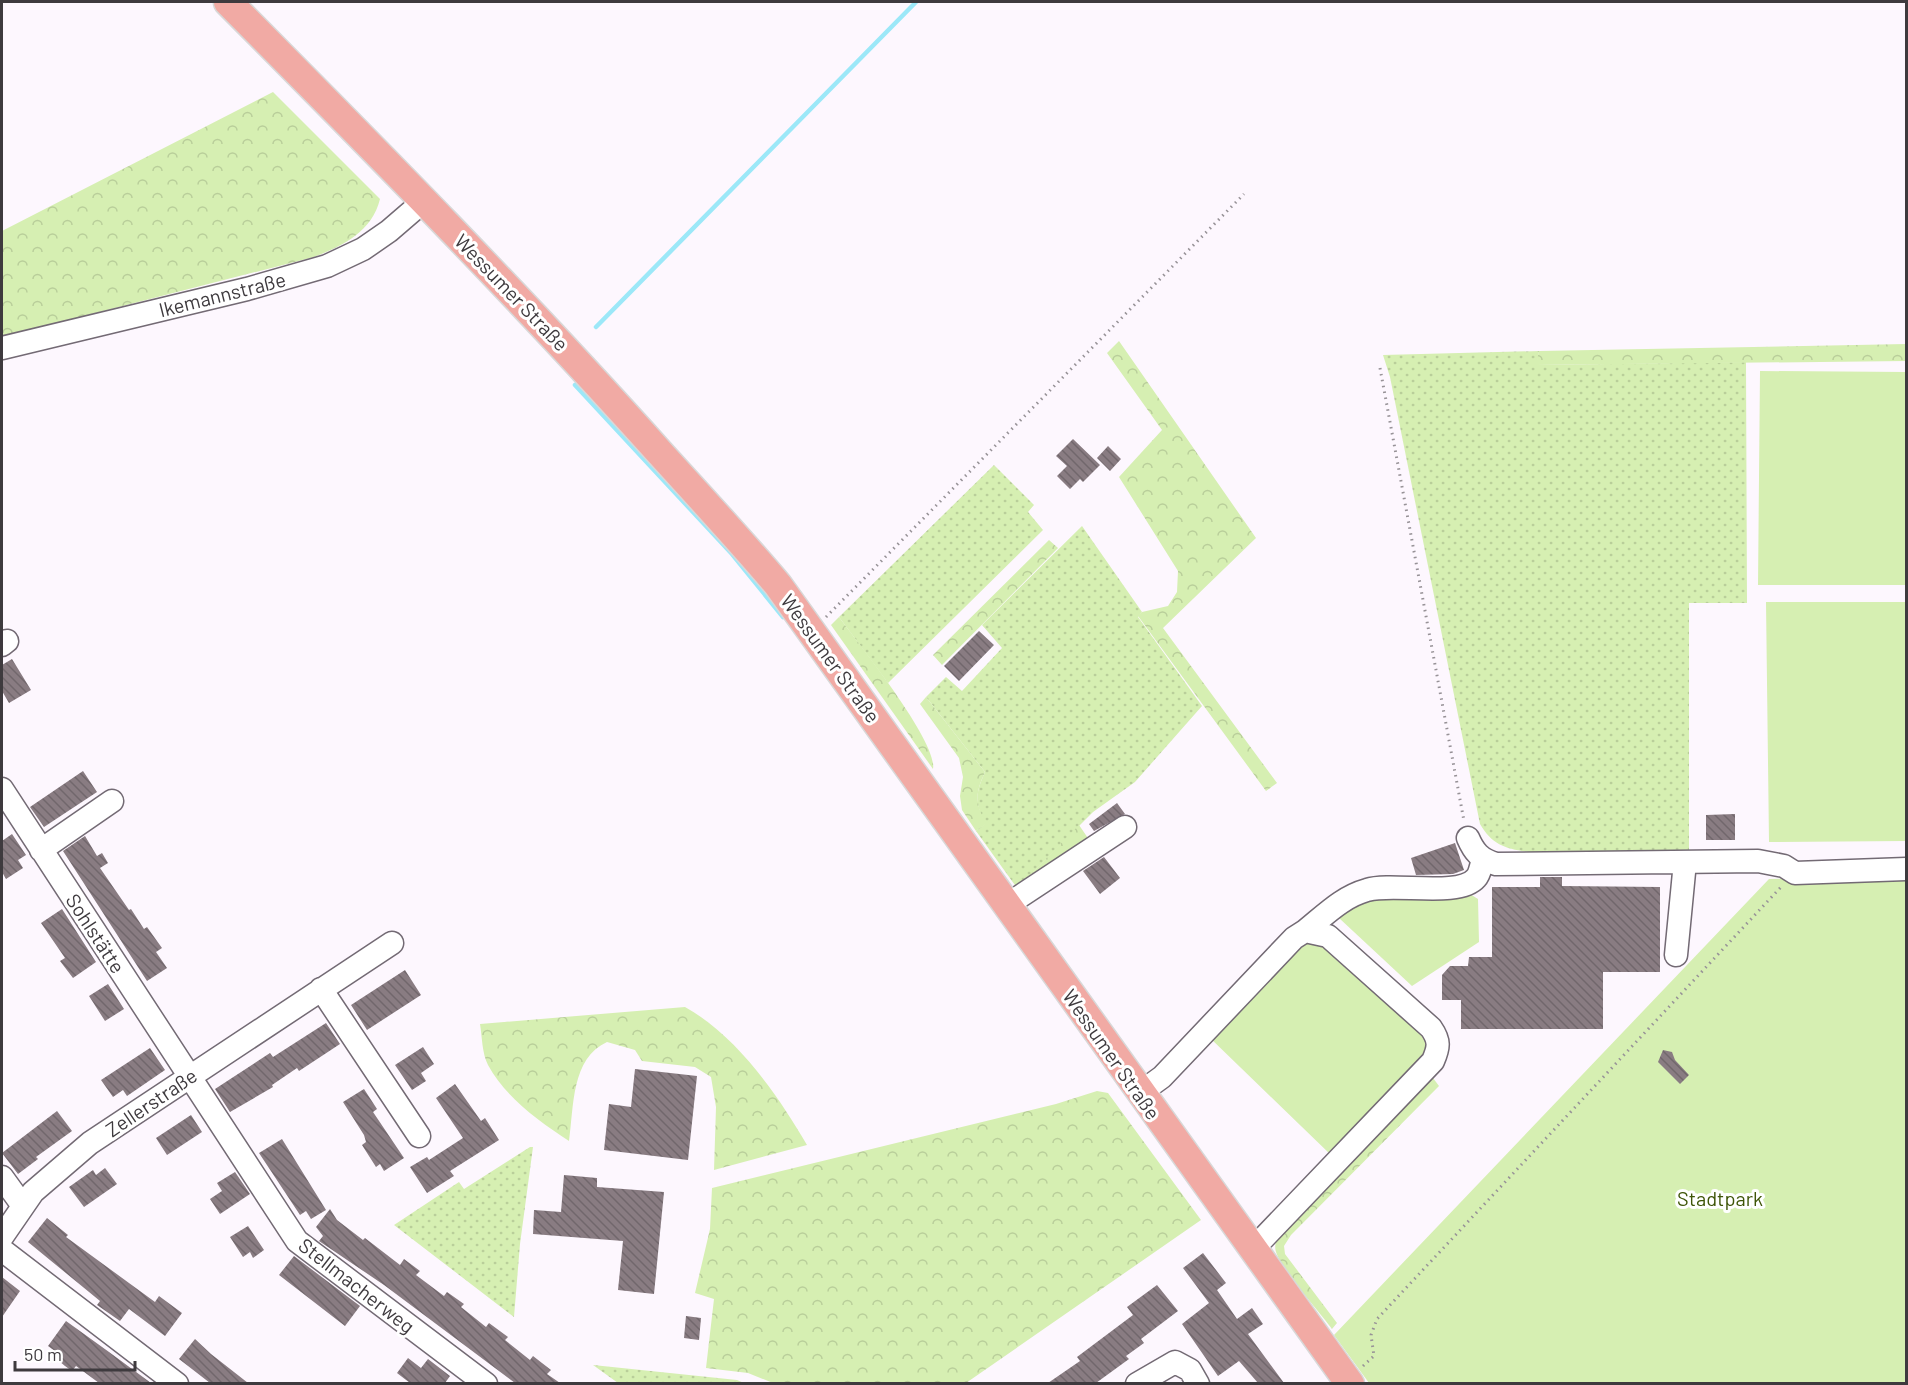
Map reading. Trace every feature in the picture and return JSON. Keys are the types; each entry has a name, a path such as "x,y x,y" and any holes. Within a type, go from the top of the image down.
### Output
{"main road":[{"name":"Wessumer Straße","path":"228,2 425,200 560,341 737,536 812,630 1348,1382"}],"street":[{"name":"Ikemannstraße","path":"2,348 247,289 327,266 380,237 425,200"},
{"name":"Sohlstätte","path":"2,789 190,1076"},
{"path":"41,850 112,801"},
{"path":"1007,905 1125,827"},
{"path":"1467,838 1474,851 1484,860 1496,864 1758,861 1784,866 1795,873 1906,869"},
{"path":"1140,1093 1162,1077 1294,938 1348,896 1369,889 1394,886 1464,886 1477,878 1484,860"},
{"path":"1676,955 1685,862"},
{"path":"1253,1249 1422,1073 1438,1048 1438,1039 1431,1028 1338,944 1328,936 1305,931"},
{"name":"Zellerstraße","path":"2,1237 33,1192 90,1143 392,942"},
{"path":"321,989 419,1136"},
{"name":"Stellmacherweg","path":"190,1076 297,1241 486,1383"},
{"path":"2,1178 23,1206"},
{"path":"2,1250 177,1383"},
{"path":"1137,1383 1175,1362 1190,1370 1198,1383"}],"path":[{"path":"812,630 1244,194"},
{"path":"1380,368 1467,838"},
{"path":"1348,1382 1374,1356 1371,1335 1377,1319 1795,873"}],"green space":[{"path":"273,92 380,199 376,211 363,229 345,243 314,257 2,337 2,231"},
{"path":"1119,341 1256,538 1163,628 1277,783 1266,791 1138,616 1142,612 1168,606 1177,592 1178,571 1119,477 1162,430 1107,353"},
{"path":"1906,344 1906,361 1536,365 1539,351"},
{"path":"1539,351 1537,365 1746,362 1747,603 1689,603 1689,853 1529,852 1500,845 1489,837 1480,824 1390,377 1383,355"},
{"path":"1760,371 1906,372 1906,585 1758,585"},
{"path":"994,465 1034,505 1028,512 1043,530 888,683 839,617"},
{"path":"1082,526 1142,612 1138,617 1202,706 1135,782 1093,812 1017,888 976,831 985,824 979,810 978,798 979,786 985,772 926,697 946,677 962,691 1002,648 982,625"},
{"path":"1049,540 1058,548 942,665 933,655"},
{"path":"1766,602 1906,602 1906,841 1769,842"},
{"path":"839,617 910,716 931,756 933,769 831,625"},
{"path":"926,697 985,772 979,786 978,804 986,824 976,831 962,810 960,796 963,777 959,758 920,704"},
{"path":"1079,825 1092,844 1017,888"},
{"name":"Stadtpark","path":"1906,877 1906,1383 1369,1383 1334,1335 1769,879"},
{"path":"1470,894 1478,899 1479,942 1412,986 1339,918 1341,912 1381,896"},
{"path":"1319,939 1422,1032 1429,1050 1332,1156 1208,1036 1297,944"},
{"path":"685,1007 722,1033 754,1068 783,1106 807,1145 714,1170 716,1107 711,1077 695,1067 642,1061 635,1050 607,1042 595,1049 580,1071 569,1141 535,1117 504,1088 495,1077 484,1056 480,1024"},
{"path":"1433,1078 1439,1086 1291,1235 1284,1246 1285,1254 1337,1323 1332,1329 1280,1260 1275,1250 1277,1238"},
{"path":"1097,1091 1108,1093 1201,1220 966,1383 773,1383 748,1373 706,1368 714,1299 695,1293 710,1229 712,1188 1056,1104"},
{"path":"533,1147 520,1244 514,1317 394,1225 459,1182 464,1189"},
{"path":"593,1365 737,1380 744,1383 618,1383"}],"building":[{"path":"1073,439 1100,465 1083,482 1080,479 1070,489 1057,476 1067,466 1056,456"},
{"path":"1108,446 1121,459 1110,471 1097,458"},
{"path":"979,631 994,645 959,681 944,666"},
{"path":"12,659 31,690 9,703 2,691 2,665"},
{"path":"83,771 97,792 44,827 30,807"},
{"path":"1117,803 1125,814 1094,831 1089,824"},
{"path":"1735,814 1735,840 1706,840 1706,815"},
{"path":"12,834 26,855 18,860 23,868 6,879 2,872 2,841"},
{"path":"85,836 97,856 102,853 108,863 100,868 129,910 131,909 144,929 147,927 162,948 156,952 167,968 147,981 63,851"},
{"path":"1455,843 1464,870 1453,874 1416,875 1411,858"},
{"path":"1104,857 1120,878 1100,894 1083,871"},
{"path":"1540,877 1562,877 1562,886 1660,887 1660,972 1603,972 1603,1029 1461,1029 1461,1000 1442,1000 1442,975 1450,966 1468,966 1469,957 1492,957 1492,887 1540,887"},
{"path":"62,909 96,962 73,978 60,961 65,958 41,923"},
{"path":"405,970 421,995 367,1030 351,1005"},
{"path":"108,984 124,1009 105,1021 89,996"},
{"path":"326,1023 340,1044 299,1071 297,1068 272,1085 273,1087 230,1112 215,1089 270,1053 273,1057"},
{"path":"423,1047 434,1064 421,1073 426,1081 412,1090 395,1065"},
{"path":"150,1048 165,1070 127,1096 123,1090 113,1097 101,1080"},
{"path":"1663,1050 1672,1052 1675,1060 1689,1075 1680,1084 1658,1062"},
{"path":"635,1069 697,1076 688,1160 604,1150 609,1104 631,1107"},
{"path":"455,1084 481,1121 485,1118 499,1140 450,1171 454,1176 427,1193 410,1167 427,1157 429,1160 463,1138 436,1098"},
{"path":"364,1089 377,1109 373,1112 404,1158 384,1171 380,1164 376,1167 362,1145 366,1142 364,1135 343,1102"},
{"path":"57,1111 72,1131 36,1157 38,1159 18,1174 2,1153"},
{"path":"191,1115 202,1132 167,1155 156,1138"},
{"path":"282,1139 326,1210 311,1219 306,1211 300,1215 259,1153"},
{"path":"105,1168 117,1184 84,1207 69,1187 93,1170 96,1175"},
{"path":"235,1172 250,1194 220,1214 210,1199 222,1191 217,1183"},
{"path":"564,1175 597,1178 597,1187 664,1192 654,1294 618,1290 623,1241 533,1234 534,1210 561,1212"},
{"path":"330,1209 337,1220 363,1240 365,1238 400,1265 404,1259 420,1271 416,1275 444,1296 447,1292 464,1304 461,1307 486,1327 489,1323 508,1337 505,1340 530,1360 533,1356 551,1370 547,1374 560,1383 515,1383 384,1285 319,1241 323,1236 316,1227"},
{"path":"47,1218 68,1235 66,1237 155,1302 159,1296 182,1313 165,1336 129,1309 120,1321 97,1305 100,1301 28,1242"},
{"path":"248,1226 264,1250 253,1258 250,1252 243,1257 230,1237"},
{"path":"1203,1253 1226,1283 1217,1290 1237,1319 1252,1308 1263,1324 1248,1334 1284,1383 1258,1383 1239,1361 1218,1376 1182,1324 1209,1303 1183,1268"},
{"path":"294,1256 360,1306 345,1326 279,1275"},
{"path":"2,1277 20,1291 2,1317"},
{"path":"1157,1285 1178,1311 1141,1339 1144,1343 1126,1356 1129,1359 1096,1383 1048,1383 1080,1361 1077,1357 1133,1315 1127,1307"},
{"path":"686,1316 701,1318 699,1340 684,1338"},
{"path":"66,1321 151,1383 99,1383 76,1366 72,1371 65,1366 59,1361 63,1357 48,1346"},
{"path":"195,1339 248,1383 210,1383 179,1359"},
{"path":"408,1358 421,1368 428,1359 450,1376 445,1383 410,1383 397,1373"}],"waterway":[{"path":"596,327 916,2"},
{"path":"575,385 732,554 783,617"}]}
